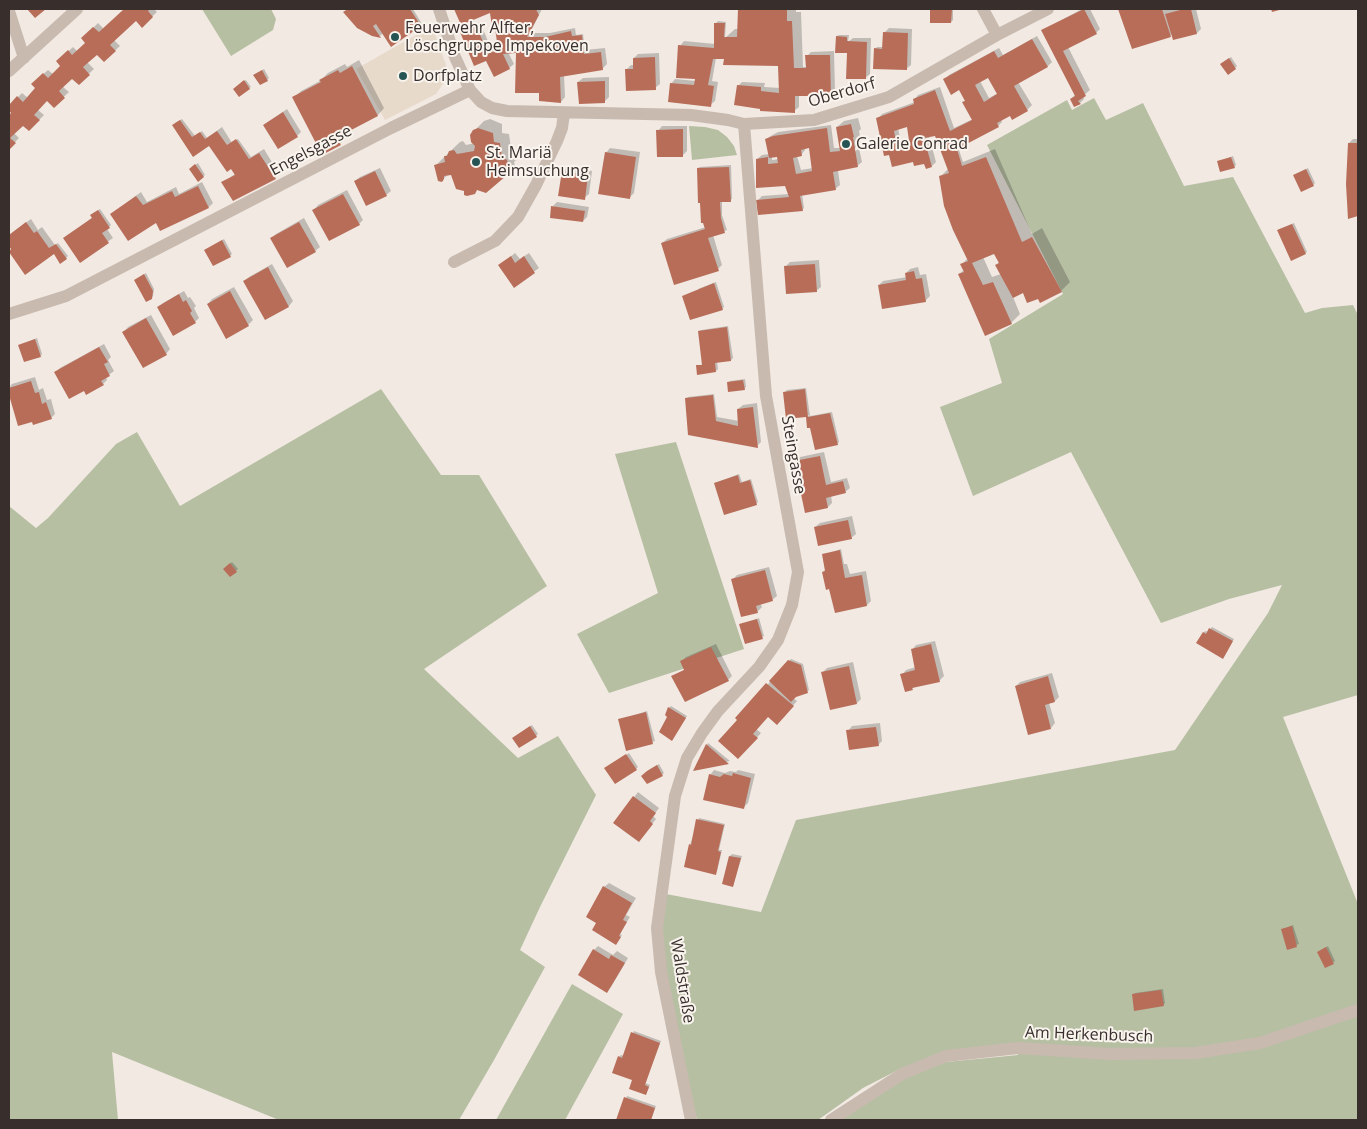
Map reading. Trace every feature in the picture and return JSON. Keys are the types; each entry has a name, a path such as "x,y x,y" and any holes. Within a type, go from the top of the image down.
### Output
{"street":[{"path":"9,71 77,9"},
{"path":"439,9 455,57 470,90"},
{"path":"983,9 997,35"},
{"name":"Oberdorf","path":"470,90 481,102 492,108 507,112 691,115 744,124 814,120 889,97 997,35 1048,9"},
{"path":"9,11 24,58"},
{"name":"Engelsgasse","path":"9,314 66,296 470,90"},
{"path":"454,262 495,241 518,216 536,185 557,141 562,128 564,113"},
{"name":"Steingasse","path":"687,758 718,711 759,667 778,640 792,605 798,572 766,396 744,124"},
{"name":"Waldstraße","path":"687,758 675,796 658,928 661,972 691,1120"},
{"name":"Am Herkenbusch","path":"831,1120 902,1074 946,1056 1018,1048 1111,1054 1195,1053 1260,1044 1358,1010"}],"green space":[{"path":"202,9 271,9 276,19 273,30 231,56"},
{"path":"1094,98 1106,120 1143,103 1184,186 1233,177 1305,313 1322,308 1353,305 1358,315 1358,695 1283,717 1358,904 1358,1120 839,1120 904,1078 946,1062 1018,1055 1018,1048 900,1069 863,1088 818,1120 697,1120 661,972 661,927 666,894 761,912 796,820 1175,750 1268,613 1282,585 1229,599 1161,623 1071,452 973,496 940,407 1002,383 989,339 1063,294 987,145 1067,100 1072,110"},
{"path":"689,126 718,130 734,146 737,155 692,160"},
{"path":"381,389 441,475 479,475 547,586 424,669 518,758 558,736 596,795 520,950 545,967 459,1120 279,1120 112,1052 118,1120 9,1120 9,506 36,528 48,518 116,444 137,432 180,506"},
{"path":"676,442 744,649 609,693 577,634 658,593 615,454"},
{"path":"572,984 623,1014 565,1120 496,1120"}],"shaded area":[{"name":"Dorfplatz","path":"432,26 446,65 444,82 436,94 385,120 356,69"}],"building":[{"path":"27,9 46,9 35,18"},
{"path":"124,9 150,9 148,11 153,17 142,28 136,21 110,45 116,51 104,62 97,55 83,67 90,75 79,85 72,79 59,91 65,98 54,108 47,101 34,115 40,120 29,131 23,126 10,138 16,143 9,150 9,115 11,113 9,105 17,96 23,102 35,88 31,84 43,73 48,78 60,66 56,61 68,50 72,55 85,43 81,38 93,27 99,32"},
{"name":"Feuerwehr Alfter, Löschgruppe Impekoven","path":"348,9 410,9 421,26 391,47 376,24 373,26 381,38 372,36 357,28 343,12"},
{"path":"454,9 536,9 539,15 527,37 545,37 571,31 572,36 582,35 584,54 601,52 603,70 560,77 561,103 539,101 539,93 515,93 516,53 503,54 510,69 494,77 486,61 474,66 460,32 476,25 488,54 498,49 495,28 492,27 490,13 461,25"},
{"path":"738,9 787,9 787,21 792,21 794,68 806,68 805,55 830,55 831,96 795,96 795,113 760,111 760,109 734,105 737,85 761,87 761,91 779,93 778,66 723,65 724,59 713,59 708,85 714,86 711,107 668,102 670,83 694,85 695,79 676,78 678,45 714,48 714,23 725,23 724,37 737,37"},
{"path":"930,9 952,9 951,23 930,23"},
{"path":"1084,9 1097,34 1063,51 1086,96 1078,101 1081,104 1074,107 1070,99 1075,96 1041,30"},
{"path":"1118,9 1162,9 1171,37 1132,49"},
{"path":"1191,9 1197,34 1173,40 1165,14"},
{"path":"1271,9 1283,9 1272,12"},
{"path":"883,32 908,33 907,70 873,69 874,48 882,49"},
{"path":"836,36 847,37 847,41 867,42 866,79 846,79 847,53 835,53"},
{"path":"1032,39 1048,67 1014,86 1028,111 1012,120 1010,116 997,123 999,127 957,149 962,166 986,157 1022,242 1032,237 1062,292 1040,303 1038,299 1027,303 1023,293 1013,298 995,265 999,263 994,254 972,263 983,285 993,282 1012,324 985,336 958,274 964,272 960,264 968,261 944,206 939,176 949,173 935,136 924,138 932,167 926,169 924,164 914,166 913,162 892,167 889,155 884,156 876,118 914,104 913,99 935,90 950,131 972,120 962,102 965,101 959,90 951,95 943,79 994,51 998,58","holes":["988,78 997,94 984,102 975,85","907,127 910,147 898,151 894,131"]},
{"path":"655,57 656,90 626,91 625,69 633,69 633,58"},
{"path":"1229,58 1236,69 1228,75 1220,64"},
{"path":"352,66 378,116 336,138 341,145 322,155 292,97 321,82 319,80 338,70 340,73"},
{"path":"262,70 268,81 260,85 253,75"},
{"path":"244,80 250,89 239,97 233,89"},
{"path":"605,81 605,103 579,104 577,82"},
{"path":"283,112 298,137 278,149 263,125"},
{"path":"180,120 192,137 200,132 205,139 217,131 227,145 236,139 249,159 259,153 276,179 233,201 221,182 235,175 231,169 227,172 209,146 193,157 172,125"},
{"path":"851,124 858,167 833,172 836,190 800,196 803,211 758,215 756,200 789,197 785,186 756,188 756,159 768,157 768,164 778,163 777,157 769,158 765,139 773,136 827,128 830,152 840,151 836,127","holes":["809,148 812,171 796,174 793,158 802,156 801,150"]},
{"name":"St. Mariä Heimsuchung","path":"478,128 493,133 494,142 500,143 502,157 507,160 509,166 506,176 486,193 477,190 475,194 467,196 464,195 464,191 456,189 451,175 444,176 442,182 438,181 434,165 445,162 444,156 447,156 449,151 454,150 457,154 474,151 475,146 471,142 470,135 473,130"},
{"path":"683,129 683,157 657,157 656,130"},
{"path":"1348,143 1358,143 1358,216 1348,219 1346,184"},
{"path":"605,152 636,157 630,199 598,194"},
{"path":"1231,157 1235,168 1220,172 1217,161"},
{"path":"195,164 204,177 198,182 189,169"},
{"path":"729,167 731,202 720,202 721,218 725,233 708,238 719,271 674,285 661,243 705,229 703,223 701,223 700,203 698,203 697,168"},
{"path":"1306,169 1314,186 1301,192 1293,175"},
{"path":"375,171 387,196 366,206 354,181"},
{"path":"562,171 588,175 585,200 558,196"},
{"path":"198,186 209,208 160,231 156,223 128,241 110,214 136,196 143,205 172,191 175,197"},
{"path":"343,194 360,225 329,241 312,210"},
{"path":"551,206 585,211 583,222 550,218"},
{"path":"98,210 110,228 102,233 109,243 80,263 63,238 92,218 90,215"},
{"path":"26,222 34,233 37,231 49,248 56,244 67,259 60,264 54,254 25,275 9,252 11,249 9,246 9,235"},
{"path":"299,222 316,252 287,268 270,238"},
{"path":"1292,224 1306,254 1291,261 1277,230"},
{"path":"222,240 231,257 213,266 204,250"},
{"path":"511,256 515,263 524,256 535,273 514,288 498,265"},
{"path":"815,264 817,292 786,294 784,266"},
{"path":"268,267 289,307 265,320 243,281"},
{"path":"914,271 916,279 922,278 926,302 882,309 878,285 906,280 905,273"},
{"path":"144,274 153,291 152,299 146,302 134,280"},
{"path":"714,283 723,310 690,320 682,296"},
{"path":"230,291 249,326 226,339 207,304"},
{"path":"179,294 183,302 186,300 192,311 190,313 196,323 173,336 157,307"},
{"path":"146,318 167,355 143,368 122,332"},
{"path":"727,327 731,361 715,363 716,372 697,375 696,365 702,365 698,331"},
{"path":"35,339 41,357 24,362 18,345"},
{"path":"99,347 108,362 104,364 110,376 101,381 104,385 86,395 84,391 69,399 54,372"},
{"path":"743,380 745,390 728,392 727,382"},
{"path":"31,381 35,393 39,392 42,404 46,402 52,419 33,425 32,422 18,426 9,395 9,388"},
{"path":"805,389 808,417 830,413 838,445 815,450 810,428 807,428 806,417 786,419 783,392"},
{"path":"713,395 716,421 738,426 737,409 753,407 758,448 688,435 685,398"},
{"path":"820,456 826,485 843,481 846,493 826,498 828,508 805,513 794,461"},
{"path":"738,475 740,483 750,480 757,505 724,515 714,483"},
{"path":"848,520 852,539 818,546 814,527"},
{"path":"840,550 845,578 862,575 867,606 835,613 829,589 826,590 822,572 825,571 822,554"},
{"path":"230,563 237,572 230,577 223,569"},
{"path":"765,570 773,601 756,606 758,613 741,617 731,579"},
{"path":"757,619 763,639 745,644 739,624"},
{"path":"1209,628 1233,641 1223,659 1196,643 1203,632 1206,634"},
{"path":"931,644 940,682 912,688 913,690 905,692 900,674 915,670 911,649"},
{"path":"711,647 729,681 685,702 671,676 684,670 680,661"},
{"path":"788,660 801,665 808,693 796,697 791,702 769,681"},
{"path":"849,666 857,704 830,710 821,672"},
{"path":"1048,676 1055,702 1045,705 1051,729 1028,735 1015,686"},
{"path":"766,683 794,706 777,725 768,717 753,734 758,738 738,759 718,741 737,720 735,718"},
{"path":"668,707 686,718 672,741 659,732 667,717 665,715"},
{"path":"646,712 653,744 626,751 618,719"},
{"path":"530,726 537,737 519,748 512,738"},
{"path":"876,727 879,746 849,750 846,730"},
{"path":"706,744 729,764 693,771"},
{"path":"626,754 637,770 615,784 604,768"},
{"path":"657,765 663,776 647,784 641,776"},
{"path":"733,773 751,778 744,809 703,800 709,774 720,777 724,774 732,776"},
{"path":"633,796 656,813 650,821 653,824 639,842 613,823"},
{"path":"696,819 724,825 718,851 721,852 716,875 684,867"},
{"path":"729,856 741,858 733,887 722,884"},
{"path":"603,886 632,903 623,920 627,922 616,945 592,930 596,923 586,917"},
{"path":"1292,926 1297,947 1287,950 1281,929"},
{"path":"1326,947 1334,964 1325,968 1317,952"},
{"path":"593,949 609,959 611,955 625,963 607,993 578,975"},
{"path":"1161,990 1164,1006 1134,1011 1132,994"},
{"path":"631,1032 660,1043 645,1085 649,1087 646,1095 629,1089 632,1080 612,1073 618,1056 622,1058"},
{"path":"624,1097 655,1108 651,1120 616,1120"}],"place":[{"name":"Feuerwehr Alfter, Löschgruppe Impekoven","path":"395,37"},
{"name":"Dorfplatz","path":"403,76"},
{"name":"Galerie Conrad","path":"846,144"},
{"name":"St. Mariä Heimsuchung","path":"476,162"}]}
